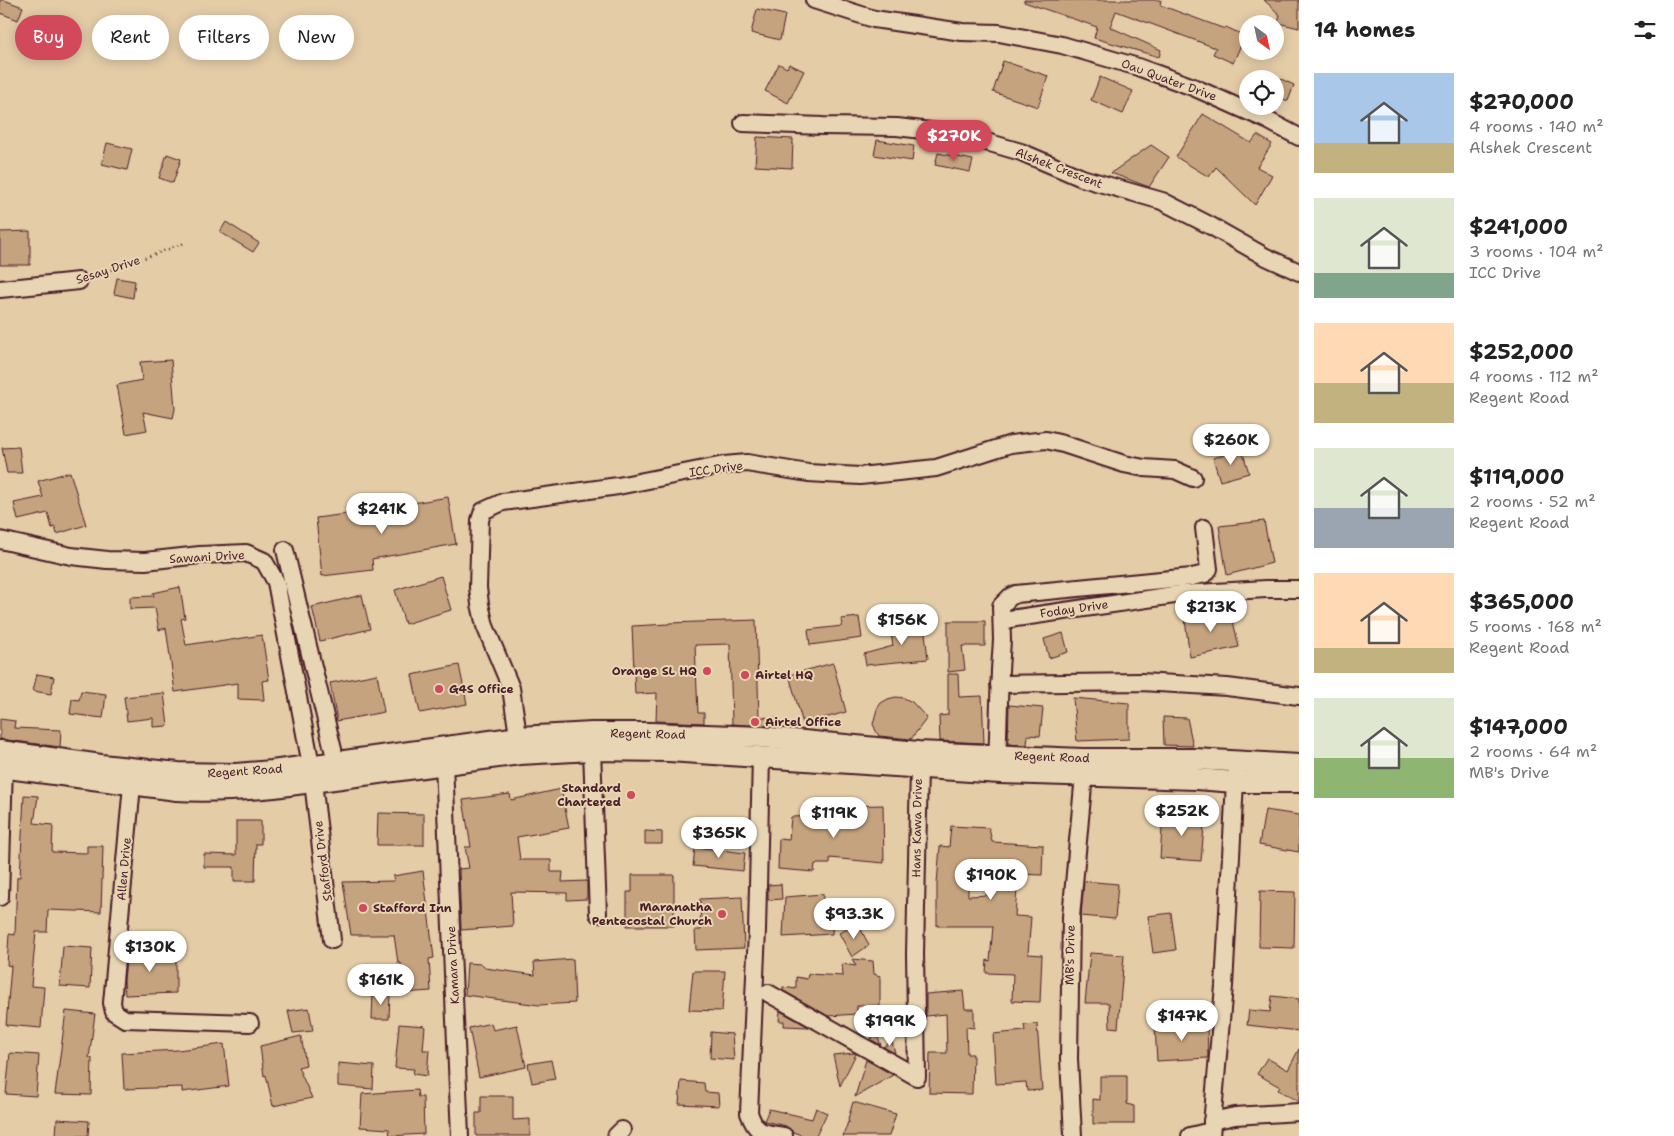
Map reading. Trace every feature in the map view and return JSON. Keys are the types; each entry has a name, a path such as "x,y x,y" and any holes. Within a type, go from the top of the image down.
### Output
{"main road":[{"name":"Regent Road","path":"312,773 444,764 519,746 592,734 669,742 761,757 919,768 1082,759 1238,761 1299,765"},
{"name":"Regent Road","path":"1,762 133,776 177,790 206,791 256,789 312,773 336,762 519,746 592,750 669,742 762,737 918,752 1084,775 1235,782 1299,782"}],"street":[{"name":"Oau Quater Drive","path":"814,0 874,19 962,32 999,34 1062,45 1138,67 1193,87 1267,120 1299,137"},
{"name":"Alshek Crescent","path":"743,123 897,127 956,134 990,143 1021,152 1082,178 1162,201 1264,256 1299,272"},
{"name":"Sesay Drive","path":"0,289 79,281"},
{"name":"ICC Drive","path":"519,746 511,688 506,672 485,626 478,588 480,520 483,511 503,502 618,486 724,465 747,463 808,473 860,476 912,471 936,468 1011,444 1046,440 1124,464 1144,468 1175,470 1193,478"},
{"path":"997,764 1003,620 1001,606 1016,594 1192,578 1205,574 1209,569 1204,528"},
{"name":"Sawani Drive","path":"0,540 71,556 107,560 145,561 200,555 246,553 264,561 276,582 312,773"},
{"path":"285,550 336,762"},
{"name":"Foday Drive","path":"1003,620 1181,594 1299,589"},
{"path":"999,684 1141,682 1227,687 1299,696"},
{"path":"592,750 598,914"},
{"path":"761,757 757,930 749,1113 754,1126 762,1132 784,1136"},
{"path":"1212,1129 1224,986 1235,782 1238,761"},
{"path":"0,897 1,762"},
{"name":"Kamara Drive","path":"444,764 460,1136"},
{"name":"Hans Kawa Drive","path":"768,992 917,1077 915,954 919,768"},
{"name":"Stafford Drive","path":"312,773 332,940"},
{"name":"MB's Drive","path":"1073,1136 1069,1060 1071,917 1084,775"},
{"name":"Allen Drive","path":"133,776 112,1003 114,1012 125,1019 250,1023"},
{"path":"1190,1136 1212,1129 1235,1116 1299,1112"}],"path":[{"name":"Sesay Drive","path":"79,281 185,244"}],"building":[{"path":"0,0 23,7 20,15 15,15 15,19 0,13"},
{"path":"1024,0 1161,0 1160,5 1239,33 1239,50 1233,63 1213,54 1216,48 1116,11 1110,27 1161,50 1159,57 1094,38 1097,27 1024,2"},
{"path":"1264,0 1299,0 1299,28 1284,24 1284,15 1280,15"},
{"path":"757,9 785,15 780,40 751,33"},
{"path":"1003,61 1048,76 1038,107 993,92"},
{"path":"779,64 787,68 789,64 804,71 788,103 765,91"},
{"path":"1100,77 1133,91 1123,114 1091,100"},
{"path":"1284,80 1294,85 1288,101 1284,99"},
{"path":"1203,114 1251,143 1257,135 1272,144 1257,167 1272,175 1255,205 1216,167 1209,177 1176,157"},
{"path":"757,137 793,139 792,168 755,166"},
{"path":"877,140 914,146 912,161 874,155"},
{"path":"107,143 132,149 127,170 102,164"},
{"path":"1151,145 1169,157 1149,187 1111,173"},
{"path":"938,153 973,160 970,172 935,165"},
{"path":"167,154 181,159 173,183 159,178"},
{"path":"226,222 259,243 253,252 220,232"},
{"path":"30,231 30,265 0,265 0,232"},
{"path":"117,278 135,281 133,298 114,294"},
{"path":"171,360 175,409 173,418 143,412 147,430 126,434 117,385 142,380 140,362"},
{"path":"19,447 22,473 7,473 2,448"},
{"path":"1242,450 1249,473 1220,481 1213,458"},
{"path":"70,472 86,525 57,534 55,527 52,528 48,513 18,520 14,503 43,497 38,481"},
{"path":"448,497 456,544 372,559 373,570 322,576 316,518 384,509"},
{"path":"1264,521 1272,563 1227,575 1219,526"},
{"path":"441,576 451,610 405,624 395,590"},
{"path":"180,587 185,618 181,619 186,645 262,635 269,680 262,681 264,700 238,699 238,683 175,692 166,628 159,630 155,608 130,609 130,597 154,596 153,593"},
{"path":"362,595 370,629 320,641 312,607"},
{"path":"1230,608 1239,647 1190,657 1185,620"},
{"path":"859,617 862,638 810,645 808,630 842,626 841,619"},
{"path":"756,620 759,717 779,718 778,727 732,724 730,644 695,645 698,713 704,713 704,723 656,721 657,693 635,694 632,626"},
{"path":"948,621 985,621 985,646 962,646 965,670 948,672"},
{"path":"924,624 928,659 866,665 864,654 893,646 890,627"},
{"path":"1063,633 1068,652 1049,658 1044,639"},
{"path":"833,663 846,712 803,724 789,675"},
{"name":"G4S Office","path":"459,665 467,704 420,713 412,675"},
{"path":"37,674 54,677 51,694 33,691"},
{"path":"377,674 384,712 337,721 330,683"},
{"path":"948,674 958,674 959,697 982,696 984,743 940,741 939,716 948,715"},
{"path":"81,691 106,694 103,718 70,714 72,699 79,700"},
{"path":"164,693 168,726 153,727 153,718 127,721 124,697"},
{"path":"896,697 912,702 927,718 911,739 879,736 873,724 877,709 881,703"},
{"path":"1073,698 1129,703 1129,739 1077,741"},
{"path":"1009,705 1043,708 1040,736 1028,735 1027,745 1008,744"},
{"path":"1163,717 1187,718 1193,746 1164,745"},
{"path":"0,719 15,721 14,728 61,730 60,747 0,739"},
{"path":"561,789 569,828 517,837 520,860 551,860 551,872 563,872 562,882 587,881 587,899 567,900 567,893 511,892 513,926 461,930 459,869 469,868 465,847 471,847 463,800 510,794 511,800"},
{"path":"24,795 38,796 34,823 53,825 52,852 87,853 87,846 103,846 101,912 48,910 47,932 36,932 31,986 44,987 41,1028 6,1025 11,966 7,965 9,934 15,935 17,877 20,877"},
{"path":"883,805 884,863 830,858 830,864 815,864 814,872 778,869 779,839 789,840 791,817 851,815 850,806"},
{"path":"1265,810 1299,815 1299,852 1259,845"},
{"path":"378,813 424,814 424,845 377,845"},
{"path":"1163,813 1205,816 1201,861 1160,858"},
{"path":"236,821 261,821 261,844 256,844 255,881 234,881 234,867 204,867 204,854 236,855"},
{"path":"951,826 989,828 992,842 1043,845 1042,875 1018,874 1015,916 1031,917 1028,954 1042,955 1040,1002 1012,1001 1013,974 986,973 987,960 990,961 993,926 937,926 937,884 940,846 949,847","holes":["968,871 993,873 991,895 968,896"]},
{"path":"645,831 662,832 662,844 645,844"},
{"path":"695,847 745,853 743,871 693,866"},
{"path":"423,871 434,958 429,959 431,991 403,993 401,963 398,963 394,935 351,935 343,882 394,881 393,876"},
{"path":"632,875 674,875 674,926 627,926 627,892 632,892"},
{"path":"1084,881 1118,884 1115,919 1081,916"},
{"path":"781,884 782,899 768,900 768,885"},
{"path":"1260,891 1295,892 1294,948 1259,947"},
{"path":"823,894 822,913 833,915 832,934 783,937 785,897"},
{"name":"Maranatha Pentecostal Church","path":"742,897 744,948 696,950 695,930 701,930 700,899"},
{"path":"1171,913 1176,950 1153,953 1148,916"},
{"path":"858,924 869,945 852,957 839,933"},
{"path":"63,946 92,948 90,988 60,986"},
{"path":"154,949 162,949 164,955 176,955 176,993 125,995 124,980 127,950 145,955"},
{"path":"1090,953 1124,955 1118,1028 1110,1027 1109,1003 1085,1003"},
{"path":"573,959 575,1003 539,1005 465,995 467,963 481,964 485,968 535,975 534,962"},
{"path":"852,959 873,961 874,974 880,976 880,1006 857,1006 857,1014 828,1016 782,990 783,987 796,989 796,977 807,979 808,974 843,976 842,964 856,966"},
{"path":"693,971 725,971 722,1011 689,1010"},
{"path":"963,991 965,1009 974,1009 974,1028 966,1027 967,1054 973,1054 972,1094 929,1093 930,1053 947,1053 946,1014 926,1016 926,994"},
{"path":"373,993 390,993 389,1019 372,1019"},
{"path":"1272,996 1299,999 1299,1031 1247,1025 1249,1010 1270,1012"},
{"path":"309,1008 313,1031 293,1033 288,1011"},
{"path":"66,1011 95,1014 89,1058 92,1058 91,1095 55,1094"},
{"path":"780,1011 809,1027 784,1026 784,1021 779,1021"},
{"path":"491,1023 493,1030 517,1025 526,1067 479,1077 469,1028"},
{"path":"399,1024 425,1026 423,1050 429,1050 427,1076 413,1074 414,1069 395,1068"},
{"path":"1037,1024 1042,1090 1027,1091 1026,1082 996,1084 993,1034 1025,1031 1024,1025"},
{"path":"1207,1024 1208,1058 1157,1061 1155,1027"},
{"path":"875,1028 881,1045 870,1039 872,1039"},
{"path":"711,1032 732,1034 734,1060 710,1058"},
{"path":"301,1036 306,1065 298,1067 312,1098 273,1106 266,1075 264,1076 260,1046"},
{"path":"892,1042 895,1053 883,1047"},
{"path":"224,1044 229,1086 182,1092 182,1087 124,1089 122,1053 178,1050"},
{"path":"1299,1049 1299,1102 1278,1090 1280,1087 1257,1074 1267,1058 1288,1070"},
{"path":"10,1053 39,1055 36,1096 6,1094"},
{"path":"856,1054 840,1086 833,1055"},
{"path":"551,1060 555,1079 532,1083 528,1064"},
{"path":"866,1060 893,1075 855,1097"},
{"path":"338,1063 374,1066 373,1089 338,1086"},
{"path":"1100,1076 1127,1076 1127,1104 1134,1106 1134,1124 1093,1124 1093,1099 1100,1100"},
{"path":"681,1081 704,1083 705,1092 718,1093 719,1106 679,1104"},
{"path":"417,1090 418,1097 423,1097 424,1134 390,1136 389,1129 360,1127 362,1094"},
{"path":"481,1096 513,1096 513,1120 530,1119 530,1136 476,1136 476,1113 481,1113"},
{"path":"853,1102 896,1114 889,1136 843,1136 849,1123 848,1119"},
{"path":"816,1108 827,1113 816,1136 804,1136 793,1132 786,1126 764,1121 769,1109 812,1119"},
{"path":"57,1119 89,1121 88,1136 56,1136"}],"place":[{"name":"Orange SL HQ","path":"707,671"},
{"name":"Airtel HQ","path":"745,675"},
{"name":"G4S Office","path":"439,689"},
{"name":"Airtel Office","path":"755,722"},
{"name":"Standard Chartered","path":"631,795"},
{"name":"Stafford Inn","path":"363,908"},
{"name":"Maranatha Pentecostal Church","path":"722,914"}]}
